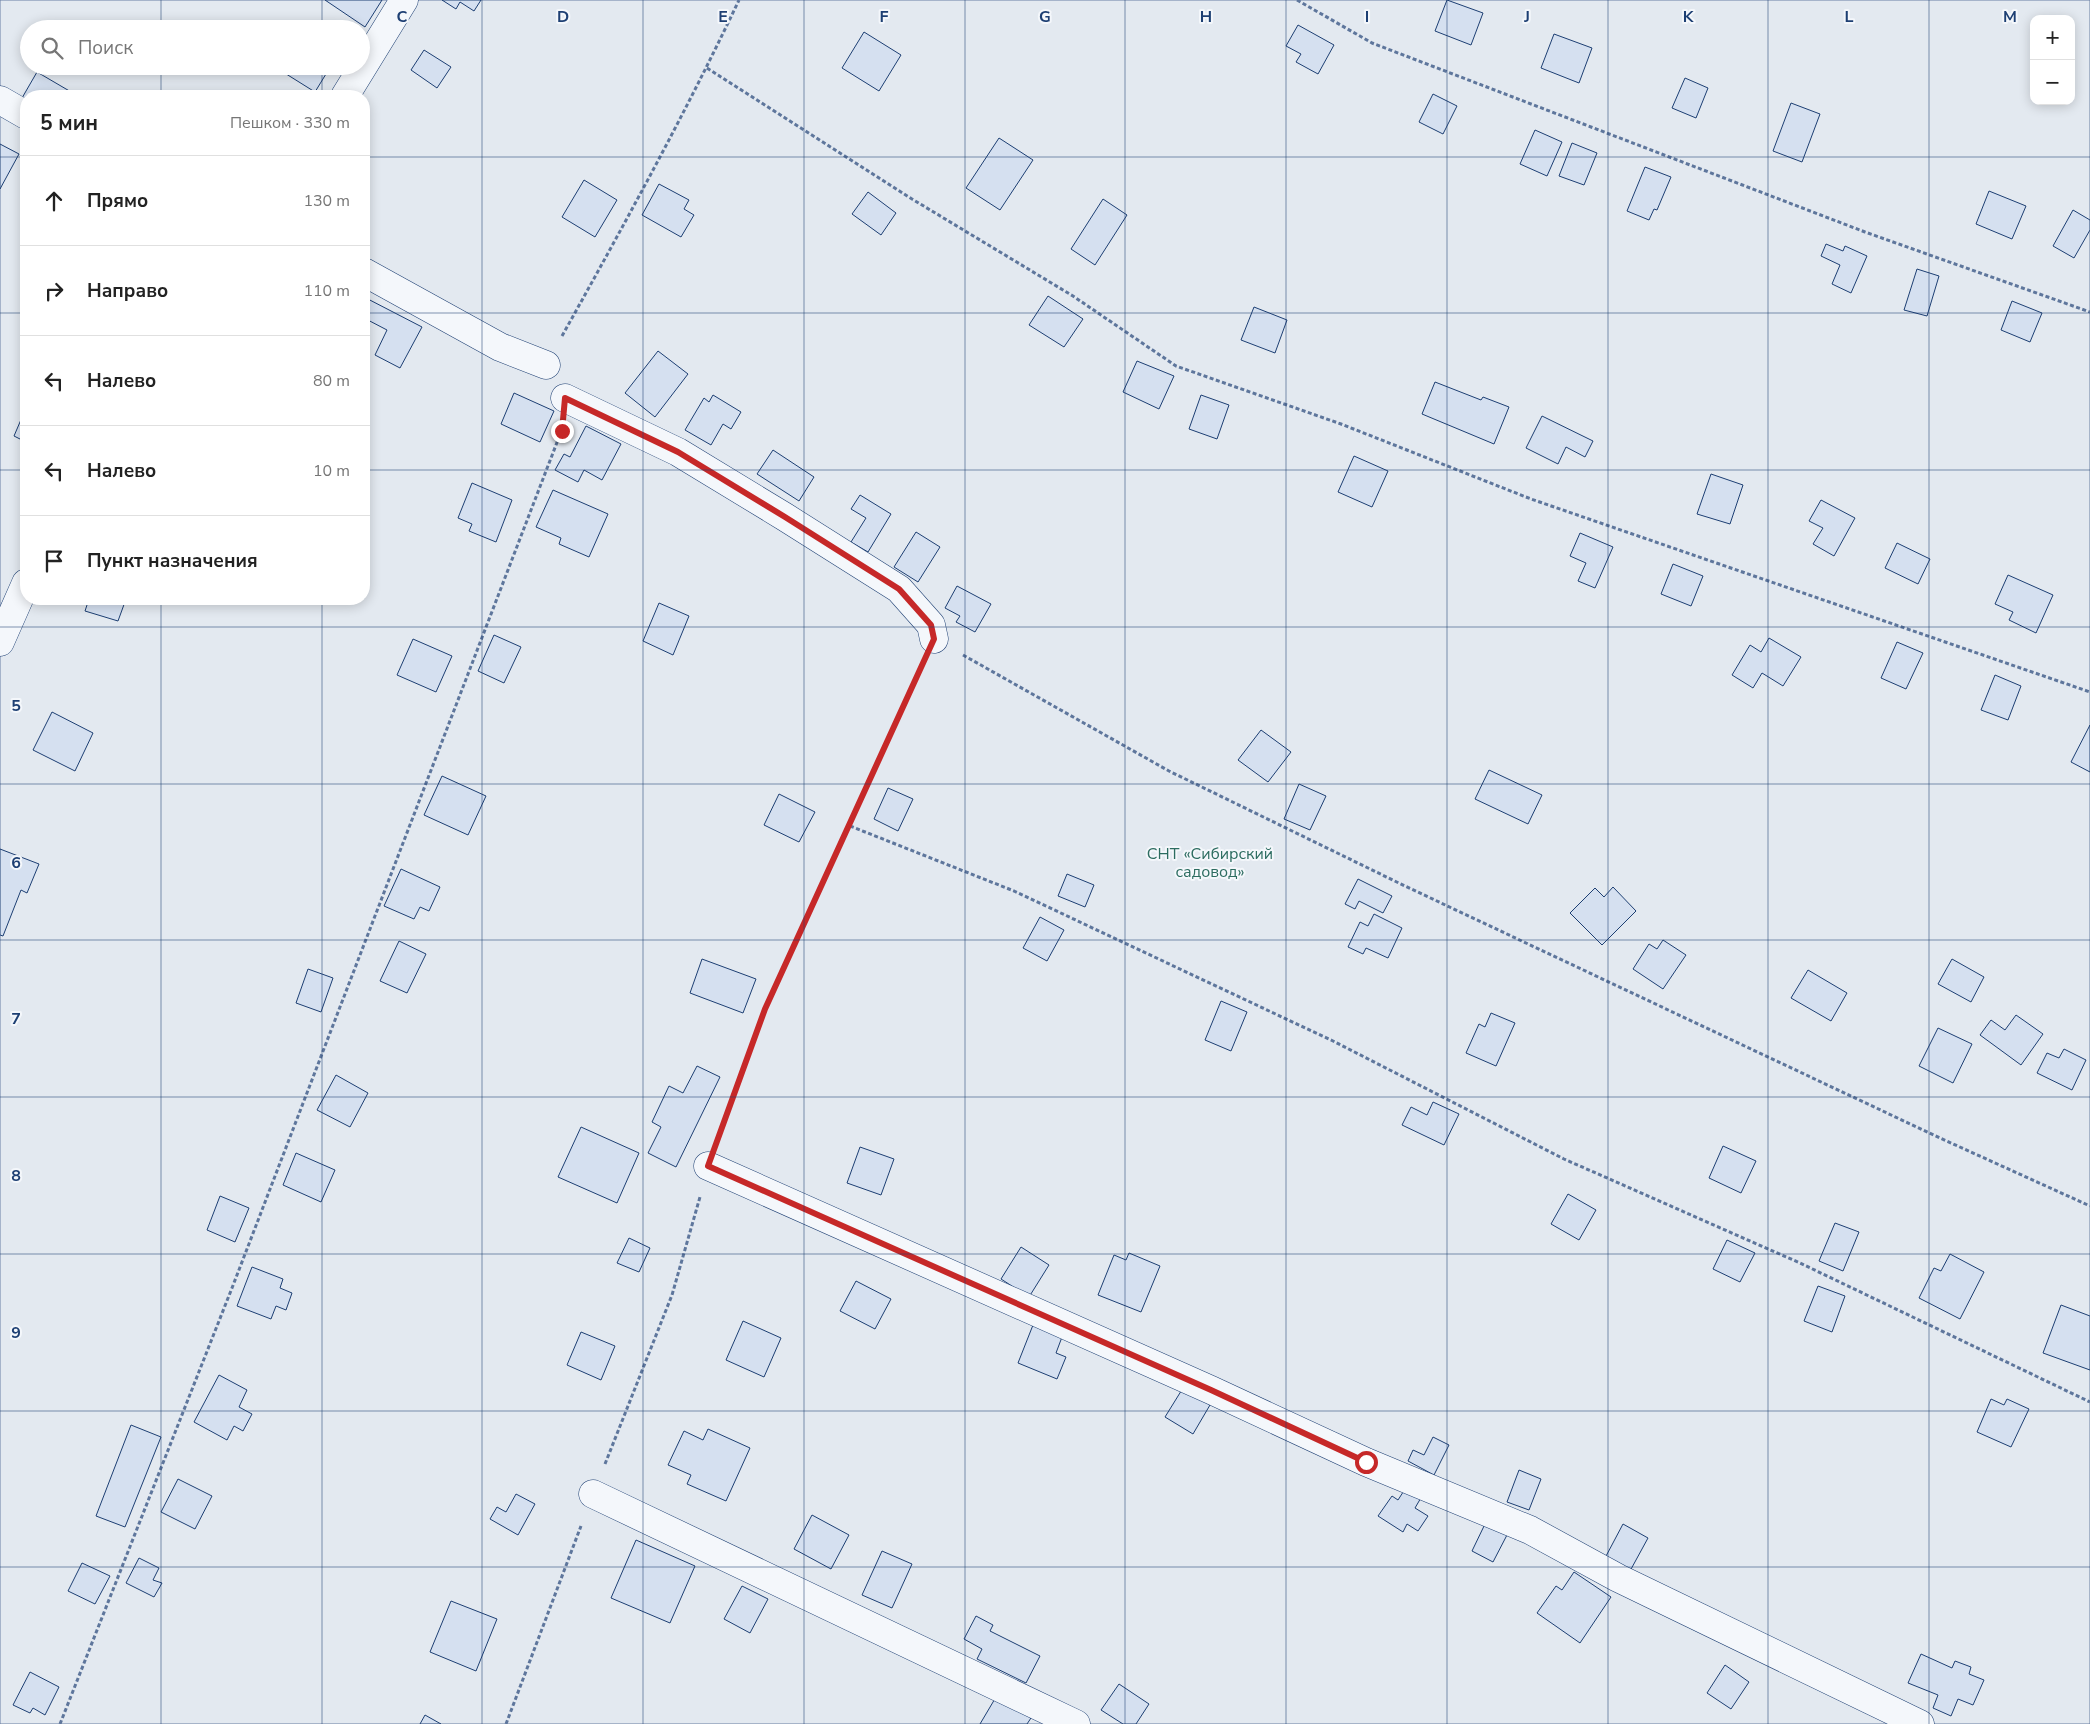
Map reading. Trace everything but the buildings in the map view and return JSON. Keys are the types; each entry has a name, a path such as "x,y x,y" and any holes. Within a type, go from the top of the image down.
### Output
{"lane":[{"path":"370,54 404,0"},
{"path":"348,90 357,75"},
{"path":"0,100 20,112"},
{"path":"370,275 500,347 546,365"},
{"path":"565,398 678,452 899,589 931,625 934,639"},
{"path":"0,642 20,597"},
{"path":"708,1166 1211,1390 1366,1462 1530,1530 1618,1578 1920,1724"},
{"path":"593,1494 1076,1724"}],"path":[{"path":"546,365 707,68 739,0"},
{"path":"1297,0 1372,43 1866,232 2090,312"},
{"path":"707,68 912,199 1073,296 1176,366 1341,424 1531,499 2090,692"},
{"path":"60,1724 232,1288 562,431 565,398"},
{"path":"506,1724 593,1494 672,1295 708,1166 765,1009 934,639 1169,771 1414,890 2090,1206"},
{"path":"850,826 1014,891 1333,1041 1564,1158 1800,1264 2090,1402"}],"green space":[{"name":"СНТ «Сибирский садовод»","path":"0,0 2090,0 2090,1724 0,1724"}],"route":[{"path":"562,431 565,398 678,452 899,589 931,625 934,639 765,1009 708,1166 1211,1390 1366,1462"}]}
